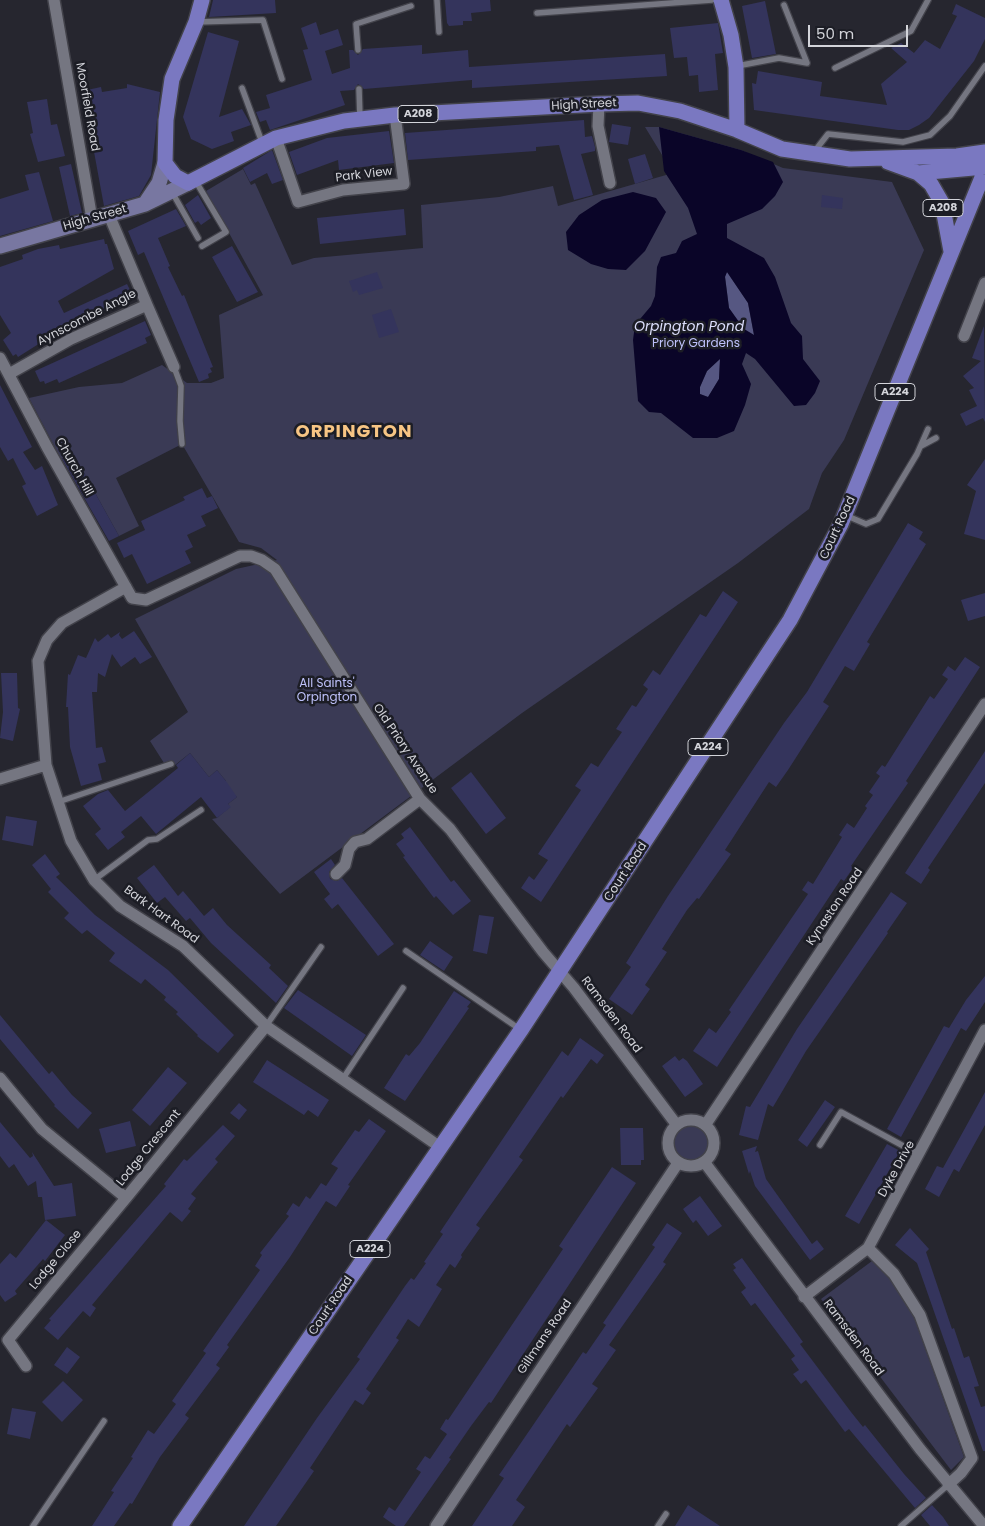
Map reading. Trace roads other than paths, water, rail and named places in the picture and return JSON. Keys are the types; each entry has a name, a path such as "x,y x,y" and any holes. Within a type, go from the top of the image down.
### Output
{"main road":[{"path":"192,181 175,176 165,163 166,120 172,79 196,22 202,0"},
{"path":"721,0 731,34 736,66 737,130"},
{"name":"High Street","path":"192,181 270,142 306,129 360,118 599,104 638,103 680,111 737,130 782,149 850,159 957,156 985,152"},
{"name":"A208","path":"879,159 918,173 931,184 942,203 951,251"},
{"path":"918,173 985,169"},
{"name":"Court Road","path":"180,1526 521,1030 790,620 845,515 985,169"}],"street":[{"name":"Moorfield Road","path":"54,0 92,219"},
{"path":"599,104 598,126 610,183"},
{"name":"Park View","path":"270,142 298,202 343,190 404,184 395,115"},
{"path":"145,204 159,183 165,163"},
{"name":"High Street","path":"0,246 145,204 192,181"},
{"name":"Aynscombe Angle","path":"5,373 71,339 147,305 109,215"},
{"path":"964,336 985,283"},
{"path":"147,305 174,367"},
{"name":"Church Hill","path":"0,358 5,373 126,588"},
{"name":"Old Priory Avenue","path":"126,588 132,598 146,600 240,556 251,556 269,562 420,799 450,828 560,971"},
{"name":"Bark Hart Road","path":"126,588 62,623 46,640 38,661 46,765 71,841 94,880 120,906 183,946 266,1026 440,1147"},
{"name":"Kynaston Road","path":"706,1124 985,704"},
{"path":"0,778 46,765"},
{"path":"336,874 345,865 349,849 355,842 367,839 420,799"},
{"name":"Ramsden Road","path":"560,971 676,1124"},
{"name":"Lodge Crescent","path":"0,1078 42,1129 126,1198 266,1026"},
{"name":"Dyke Drive","path":"804,1297 868,1248 920,1155 985,1030"},
{"path":"691,1119 706,1124 714,1136 714,1151 705,1162 691,1167 678,1163 669,1151 668,1144 668,1137 676,1124 691,1119"},
{"name":"Ramsden Road","path":"705,1162 804,1297 948,1485 984,1526"},
{"name":"Gillmans Road","path":"436,1526 678,1163"},
{"name":"Lodge Close","path":"26,1366 4,1338 126,1198"},
{"path":"868,1248 894,1274 908,1293 920,1315 972,1458 962,1473 948,1485"}],"lane":[{"path":"436,0 440,32"},
{"path":"537,13 712,0"},
{"path":"835,68 911,32 928,0"},
{"path":"736,66 779,58 807,63 784,5"},
{"path":"358,50 356,24 411,6"},
{"path":"196,22 263,20 282,80"},
{"path":"813,154 828,134 877,141 903,142 930,135 950,116 985,66"},
{"path":"242,88 270,142"},
{"path":"358,90 360,118"},
{"path":"192,181 226,232 202,246"},
{"path":"172,191 198,238"},
{"path":"174,367 181,386 180,421 182,444"},
{"path":"845,515 866,524 878,519 918,454 928,429"},
{"path":"921,446 936,438"},
{"path":"58,802 170,764"},
{"path":"94,880 148,840 158,839 201,810"},
{"path":"266,1026 321,947"},
{"path":"406,951 521,1030"},
{"path":"342,1080 403,988"},
{"path":"820,1145 841,1112 920,1155"},
{"path":"33,1526 104,1421"},
{"path":"901,1526 948,1485"},
{"path":"658,1526 666,1514"}],"water":[{"name":"Orpington Pond","path":"659,127 741,150 773,162 783,182 775,196 762,209 727,224 727,238 764,258 775,277 791,323 802,336 803,359 820,381 815,393 806,405 794,406 755,359 746,353 742,364 751,384 745,405 734,431 717,438 693,438 661,413 649,412 638,401 633,340 635,325 651,306 655,296 657,267 661,257 676,253 682,241 697,234 688,208 664,171","holes":["727,272 748,303 754,335 744,329 729,308 725,277","720,359 719,379 708,397 700,394 700,387 707,371"]},
{"path":"633,192 656,198 666,212 645,251 626,270 608,269 591,264 568,250 566,232 579,215 602,200"}],"district":[{"name":"ORPINGTON","path":"354,432"}],"park label":[{"name":"Priory Gardens","path":"696,344"},
{"name":"All Saints' Orpington","path":"327,691"}]}
